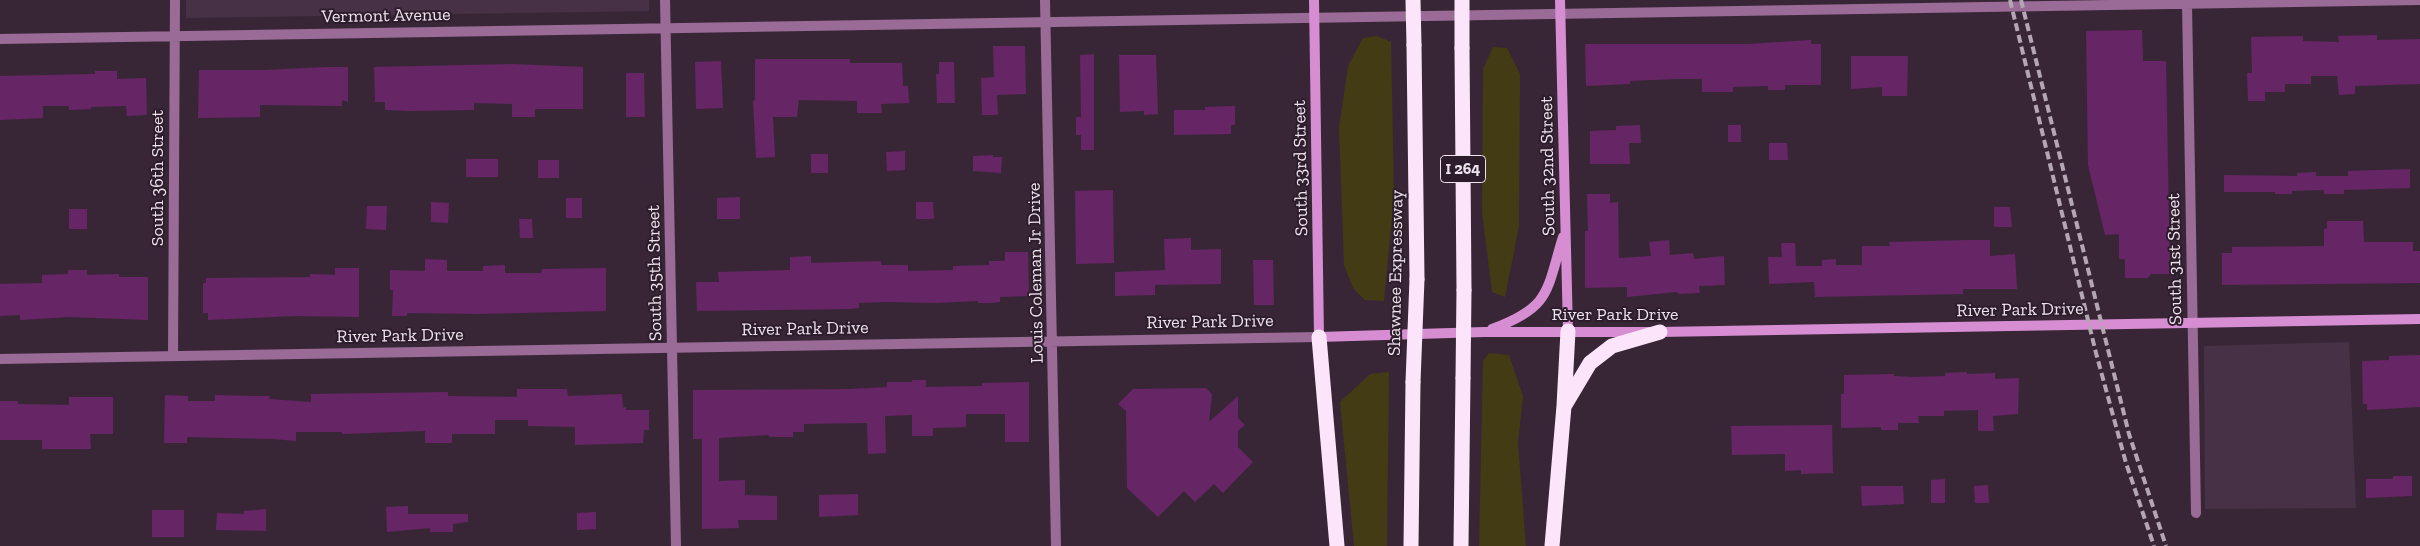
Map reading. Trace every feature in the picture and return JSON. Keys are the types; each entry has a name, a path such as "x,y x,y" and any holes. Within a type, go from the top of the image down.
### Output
{"highway":[{"name":"Shawnee Expressway","path":"1411,546 1413,382 1417,279 1413,0"},
{"name":"I 264","path":"1461,546 1464,290 1462,0"},
{"path":"1552,546 1564,406 1568,331"},
{"path":"1564,406 1590,363 1612,346 1660,332"},
{"path":"1319,336 1337,546"}],"main road":[{"name":"South 33rd Street","path":"1314,0 1319,336"},
{"name":"South 32nd Street","path":"1560,0 1568,331"},
{"path":"1484,332 1526,315 1542,299 1566,227"},
{"name":"River Park Drive","path":"1319,336 1568,331 1660,332 2420,318"}],"street":[{"name":"South 36th Street","path":"173,356 175,0"},
{"name":"South 35th Street","path":"665,0 676,546"},
{"name":"Louis Coleman Jr Drive","path":"1045,0 1056,546"},
{"name":"Vermont Avenue","path":"0,39 2420,0"},
{"name":"South 31st Street","path":"2187,4 2196,513"},
{"name":"River Park Drive","path":"0,359 1319,336"}],"shaded area":[{"path":"186,0 649,0 649,11 186,18"},
{"path":"1377,36 1391,42 1394,195 1384,301 1365,300 1353,288 1344,265 1339,128 1348,66 1363,38"},
{"path":"1493,47 1507,48 1520,74 1519,226 1505,297 1492,292 1482,212 1483,69"},
{"path":"2349,342 2356,508 2205,509 2204,346"},
{"path":"1489,353 1509,355 1523,396 1518,443 1526,546 1479,546 1483,361"},
{"path":"1389,372 1387,546 1354,546 1340,402 1370,374"}],"building":[{"path":"2142,30 2143,61 2166,61 2170,274 2151,274 2148,278 2125,278 2125,259 2119,259 2119,234 2105,235 2088,165 2086,31"},
{"path":"2377,35 2377,40 2420,39 2420,84 2355,86 2355,94 2339,95 2337,76 2311,76 2311,84 2285,84 2285,92 2265,92 2265,101 2248,101 2247,73 2252,73 2251,37 2303,36 2303,41 2339,42 2338,36"},
{"path":"1811,40 1811,44 1821,44 1821,85 1785,85 1785,90 1768,90 1768,86 1733,87 1733,92 1702,92 1702,79 1630,81 1630,84 1586,86 1585,44 1748,44"},
{"path":"993,46 1025,46 1026,94 997,95 998,115 982,115 981,78 994,77"},
{"path":"1094,54 1094,150 1081,150 1081,135 1076,135 1076,117 1081,117 1080,55"},
{"path":"1119,55 1156,55 1158,114 1144,115 1144,111 1120,112"},
{"path":"1851,56 1908,56 1907,96 1882,96 1882,87 1851,89"},
{"path":"755,59 850,59 850,63 902,63 903,86 908,86 909,103 881,104 882,113 857,113 857,101 799,100 797,117 773,117 775,157 756,158 753,101 755,100"},
{"path":"721,61 723,108 696,109 695,62"},
{"path":"939,62 954,62 955,103 937,103 936,74 939,74"},
{"path":"513,64 583,67 583,109 535,109 535,117 512,117 512,104 474,103 474,110 409,111 385,110 385,102 375,102 374,67"},
{"path":"348,67 348,102 342,100 342,106 260,105 260,117 198,118 199,70 264,70"},
{"path":"95,71 117,71 117,79 146,78 147,115 127,116 126,106 69,110 69,106 43,106 43,118 0,120 0,76 95,74"},
{"path":"626,73 644,73 645,117 626,117"},
{"path":"1235,106 1235,125 1231,125 1231,134 1174,135 1174,110 1205,110 1205,107"},
{"path":"1640,125 1641,143 1629,143 1630,164 1590,164 1590,131 1616,130 1616,126"},
{"path":"1728,125 1741,125 1741,142 1728,142"},
{"path":"1769,143 1787,143 1788,160 1769,160"},
{"path":"905,151 905,170 887,171 886,152"},
{"path":"811,154 828,154 828,173 811,173"},
{"path":"993,155 993,157 1002,157 1001,173 973,171 973,156"},
{"path":"466,159 498,159 498,177 466,177"},
{"path":"538,160 559,160 559,178 538,178"},
{"path":"2410,169 2410,188 2344,190 2344,194 2324,194 2324,190 2292,191 2292,194 2224,192 2224,175 2297,176 2297,173 2316,172 2316,176 2348,176 2348,171"},
{"path":"1113,190 1114,263 1076,264 1075,191"},
{"path":"1587,194 1610,194 1610,203 1618,202 1619,258 1651,256 1649,242 1669,240 1670,255 1693,253 1694,259 1724,256 1725,285 1699,286 1700,293 1678,294 1677,292 1627,297 1627,287 1585,288 1585,231 1588,231"},
{"path":"740,197 740,219 717,219 717,198"},
{"path":"566,198 582,198 582,218 566,218"},
{"path":"431,202 449,203 448,223 431,222"},
{"path":"916,202 933,202 934,219 916,219"},
{"path":"367,206 387,206 386,230 366,229"},
{"path":"1994,207 2010,207 2012,227 1994,227"},
{"path":"69,209 87,209 87,229 69,229"},
{"path":"519,219 532,219 533,238 520,238"},
{"path":"2327,221 2363,221 2364,242 2413,242 2413,251 2420,251 2420,283 2222,285 2222,253 2232,253 2232,247 2324,246 2324,229 2327,228"},
{"path":"1191,238 1191,250 1221,249 1221,284 1155,285 1155,295 1115,296 1115,272 1165,270 1164,239"},
{"path":"1990,240 1990,256 2015,254 2017,289 1963,289 1963,294 1815,297 1814,282 1769,284 1768,257 1782,257 1781,243 1795,243 1796,266 1822,266 1822,260 1836,259 1836,265 1862,265 1862,246 1890,246 1889,242"},
{"path":"1005,252 1028,252 1029,296 1000,297 1000,302 992,303 978,303 978,301 934,303 887,302 859,303 859,308 851,309 697,311 696,282 719,282 718,272 790,270 790,257 811,256 811,263 881,261 881,265 908,265 908,271 953,270 953,266 989,265 989,261 1005,261"},
{"path":"425,259 447,260 447,271 483,271 483,266 505,265 505,273 541,273 542,269 606,268 606,311 478,314 407,313 407,316 392,316 393,290 390,290 390,270 425,271"},
{"path":"1253,260 1273,260 1274,305 1254,305"},
{"path":"335,268 359,268 359,317 296,316 208,320 208,313 203,313 203,283 206,283 206,278 310,277 310,274 335,275"},
{"path":"68,270 87,270 87,275 119,274 119,277 148,277 148,320 69,317 20,320 20,315 0,316 0,284 42,283 42,275 68,274"},
{"path":"2420,355 2420,407 2367,410 2367,404 2363,404 2362,361 2389,360 2389,356"},
{"path":"1967,372 1967,374 1995,373 1995,379 2019,378 2018,414 1993,416 1994,431 1978,431 1978,410 1944,411 1944,416 1918,416 1919,423 1898,423 1898,430 1881,430 1881,427 1841,428 1841,394 1844,394 1844,375 1894,374 1894,376 1913,377 1945,376 1945,373"},
{"path":"912,380 926,380 926,387 982,386 982,383 1029,382 1029,442 1005,442 1005,414 966,414 966,427 933,428 933,436 912,436 912,415 885,416 886,453 868,454 867,423 804,424 804,432 793,432 793,437 770,437 768,435 719,438 719,481 745,480 745,495 777,496 777,520 738,520 739,528 702,529 702,439 693,439 693,390 851,389 887,387 887,382 912,382"},
{"path":"1206,388 1212,394 1209,422 1238,396 1238,418 1245,425 1238,431 1238,447 1253,462 1223,493 1214,484 1195,502 1184,491 1158,517 1127,488 1126,411 1118,404 1133,389"},
{"path":"517,389 567,389 568,396 622,394 623,408 626,407 626,410 649,410 649,430 644,430 643,443 575,445 575,427 528,426 528,420 495,420 495,434 452,434 452,443 425,443 425,431 342,434 342,432 296,432 296,441 187,437 187,443 164,443 165,395 188,396 188,401 215,401 215,395 270,396 269,399 311,402 311,394 448,392 448,396 517,397"},
{"path":"69,397 113,397 113,434 90,434 91,449 42,449 42,440 0,440 0,401 18,401 18,404 69,405"},
{"path":"1832,425 1833,473 1801,474 1801,470 1785,471 1785,454 1732,455 1731,426"},
{"path":"2393,476 2412,476 2412,496 2366,498 2366,479 2393,479"},
{"path":"1945,479 1945,503 1931,503 1931,480"},
{"path":"1988,485 1989,503 1975,503 1974,486"},
{"path":"1861,486 1903,486 1904,504 1862,506"},
{"path":"858,494 858,515 819,517 819,495"},
{"path":"408,506 408,514 468,514 468,522 453,524 453,532 430,532 430,528 387,532 386,507"},
{"path":"266,509 266,531 216,530 217,513 244,514 244,511"},
{"path":"152,510 184,510 184,537 152,537"},
{"path":"596,512 596,529 577,530 577,513"}],"railway":[{"path":"2010,0 2096,353 2126,463 2154,546"},
{"path":"2021,0 2129,434 2166,546"}]}
